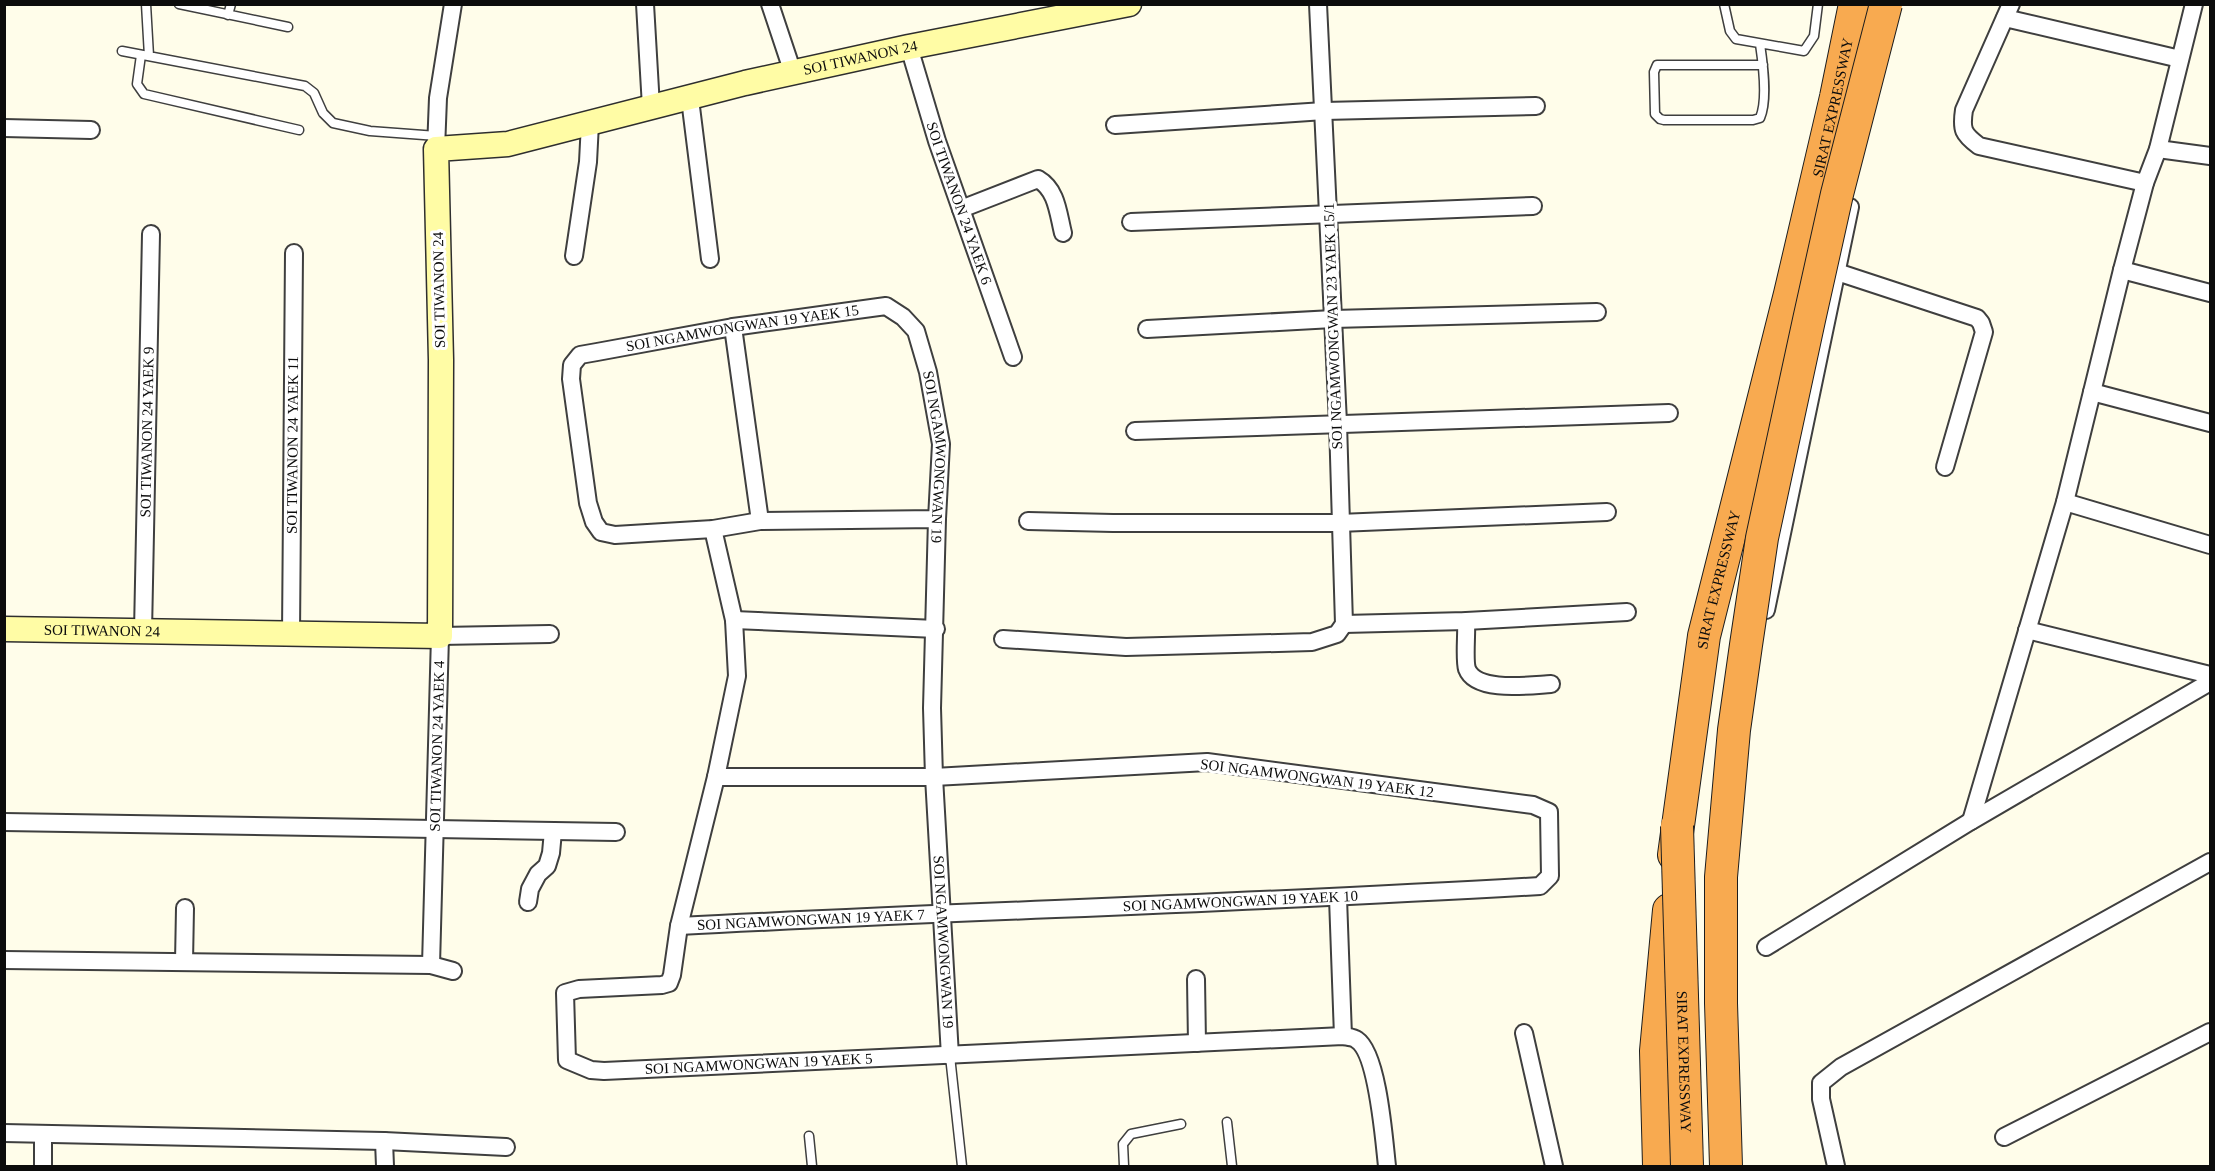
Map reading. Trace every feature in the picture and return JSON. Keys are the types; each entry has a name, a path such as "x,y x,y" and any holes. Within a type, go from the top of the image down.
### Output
{"highway":[{"name":"SIRAT EXPRESSWAY","path":"1687,1167 1677,826 1704,636 1790,294 1836,97 1855,4"},
{"name":"SIRAT EXPRESSWAY","path":"1726,1167 1721,1002 1721,877 1734,730 1762,538 1837,194 1886,4"},
{"path":"1659,1167 1656,1051 1677,826"}],"street":[{"path":"436,142 438,98 453,4"},
{"path":"645,4 651,106"},
{"path":"770,4 793,73"},
{"name":"SOI TIWANON 24","path":"4,629 440,636 441,360 436,142 508,144 745,83 1128,4"},
{"name":"SOI NGAMWONGWAN 23 YAEK 15/1","path":"1318,4 1334,319 1344,624"},
{"path":"1712,1167 1709,1087 1714,850 1837,272 1891,4"},
{"path":"1971,821 2065,502 2122,270 2145,183 2158,149 2194,4"},
{"path":"2145,183 1979,146 1965,136 1962,123 1964,111 2008,11 2180,59"},
{"name":"SOI TIWANON 24 YAEK 6","path":"909,48 936,141 1014,357"},
{"path":"690,99 710,259"},
{"path":"1115,125 1324,111 1536,106"},
{"path":"574,256 588,162 590,123"},
{"path":"4,128 91,130"},
{"path":"2158,149 2211,156"},
{"path":"960,208 1038,179 1047,184 1055,200 1063,232"},
{"path":"1131,222 1533,206"},
{"name":"SOI TIWANON 24 YAEK 9","path":"143,632 151,234"},
{"name":"SOI TIWANON 24 YAEK 11","path":"291,635 294,253"},
{"path":"2122,270 2211,293"},
{"path":"1837,272 1977,318 1981,323 1983,332 1945,467"},
{"name":"SOI NGAMWONGWAN 19 YAEK 15","path":"713,529 615,535 601,532 594,522 588,503 571,379 572,364 580,355 733,327 886,306"},
{"name":"SOI NGAMWONGWAN 19","path":"886,306 903,317 916,332 928,372 941,444 932,708 950,1056"},
{"path":"1147,329 1334,319 1598,312"},
{"path":"733,327 760,521"},
{"path":"2092,392 2211,423"},
{"path":"1135,431 1669,413"},
{"path":"2065,502 2211,545"},
{"path":"1028,521 1113,524 1340,523 1607,513"},
{"path":"679,926 716,777 737,676 734,620 713,529 760,521 937,519"},
{"path":"1003,639 1126,647 1312,642 1337,634 1344,624 1466,621 1627,612"},
{"path":"734,620 936,629"},
{"path":"1466,621 1467,669 1474,677 1486,685 1551,684"},
{"path":"2027,630 2211,675"},
{"path":"440,636 550,634"},
{"name":"SOI TIWANON 24 YAEK 4","path":"431,965 440,636"},
{"path":"1766,947 1971,821 2211,682"},
{"name":"SOI NGAMWONGWAN 19 YAEK 12","path":"934,777 1207,762 1533,805 1549,812 1550,876 1540,886"},
{"path":"716,777 934,777"},
{"path":"4,822 616,832"},
{"path":"528,902 530,889 538,874 547,866 551,854 553,831"},
{"path":"1836,1167 1821,1099 1821,1083 1827,1078 1841,1067 2211,862"},
{"name":"SOI NGAMWONGWAN 19 YAEK 10","path":"942,912 1338,898 1540,886"},
{"path":"1338,898 1343,1036"},
{"path":"184,962 185,908"},
{"name":"SOI NGAMWONGWAN 19 YAEK 7","path":"679,926 942,912"},
{"name":"SOI NGAMWONGWAN 19 YAEK 5","path":"679,926 669,983 579,989 565,993 567,1060 591,1071 604,1071 950,1056"},
{"path":"4,960 431,965 453,970"},
{"path":"1196,980 1197,1043"},
{"path":"2004,1137 2211,1032"},
{"path":"1524,1033 1554,1167"},
{"path":"950,1056 1343,1036 1356,1039 1367,1052 1378,1096 1387,1167"},
{"path":"4,1133 384,1141 506,1146"},
{"path":"43,1134 43,1167"},
{"path":"384,1141 385,1167"}],"lane":[{"path":"146,4 145,56 137,84 144,94 298,130"},
{"path":"179,4 288,27"},
{"path":"228,15 231,4"},
{"path":"1724,4 1733,37 1804,51 1814,36 1818,4"},
{"path":"1760,44 1763,65 1763,111 1757,120 1664,120 1655,114 1654,72 1657,65 1763,65"},
{"path":"122,51 305,86 314,93 323,113 333,123 436,142"},
{"path":"950,1056 962,1167"},
{"path":"1227,1122 1232,1167"},
{"path":"1124,1167 1123,1144 1131,1134 1181,1124"},
{"path":"809,1136 812,1167"}]}
